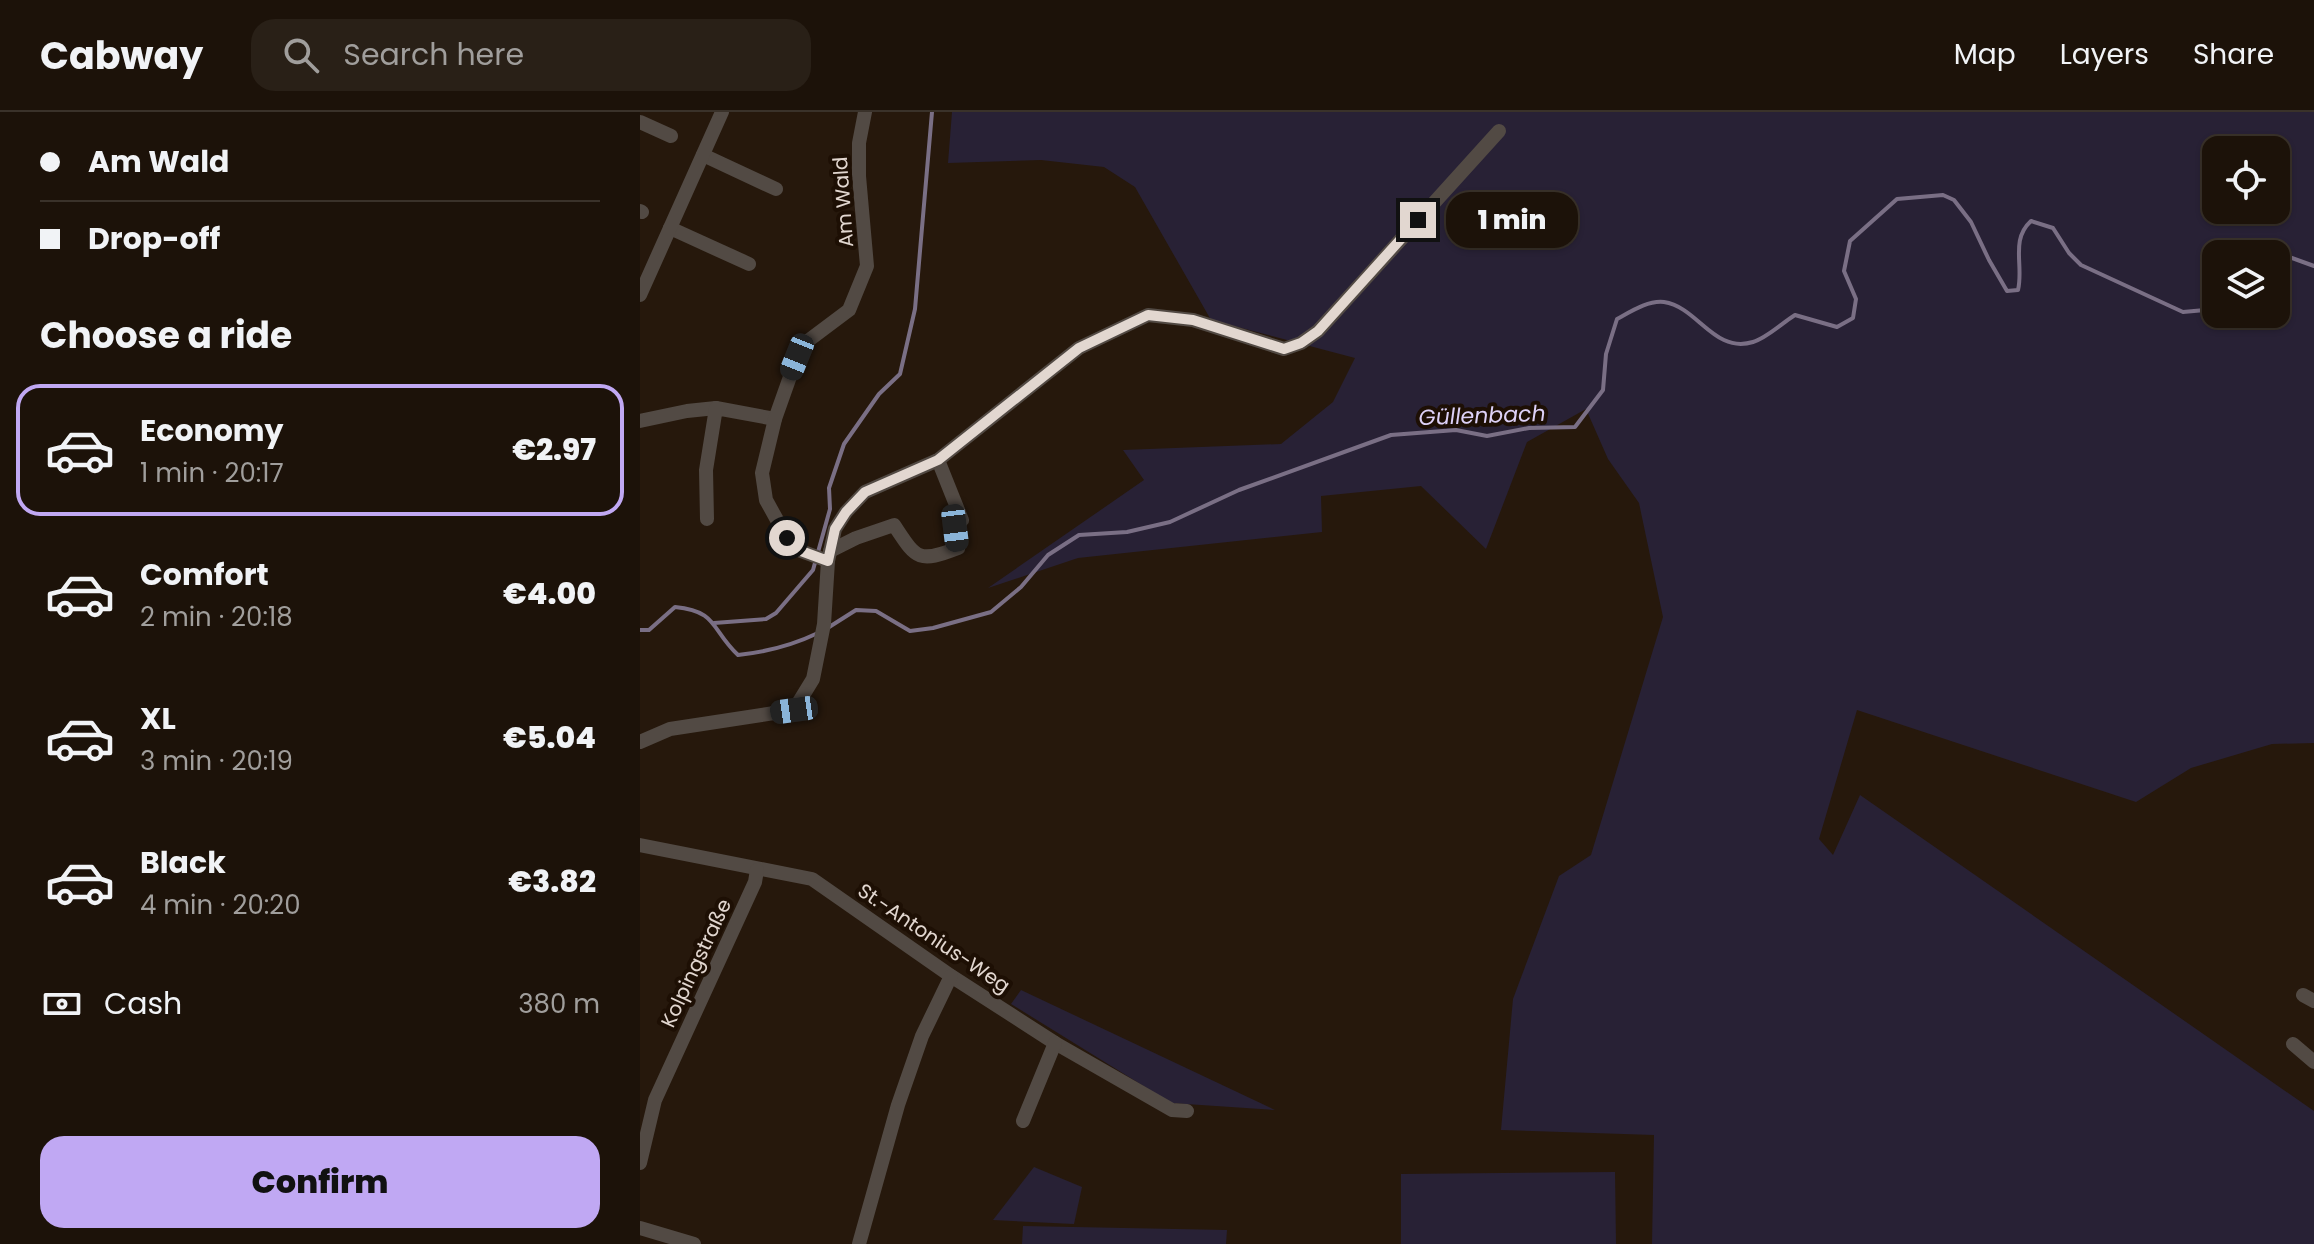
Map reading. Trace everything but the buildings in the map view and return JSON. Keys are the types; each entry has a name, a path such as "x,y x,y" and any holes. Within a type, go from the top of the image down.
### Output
{"street":[{"path":"640,295 722,112"},
{"name":"Am Wald","path":"828,557 804,552 787,538 764,492 763,465 797,357 809,340 849,310 867,266 859,176 859,143 865,112"},
{"path":"640,122 671,136"},
{"path":"640,742 670,729 794,710 813,679 824,624 828,557 835,529 865,492 938,460 1079,348 1148,315 1193,320 1284,349 1301,343 1318,331 1499,131"},
{"path":"703,155 776,189"},
{"path":"670,228 749,264"},
{"path":"640,421 716,408 775,419"},
{"path":"707,519 706,470 716,408"},
{"path":"828,557 856,538 894,525 918,556 941,555 958,548 955,528 962,520 938,460"},
{"name":"St.-Antonius-Weg","path":"640,845 812,879 951,976 1055,1043 1172,1110 1187,1111"},
{"name":"Kolpingstraße","path":"640,1163 655,1100 755,882 757,870"},
{"path":"859,1244 898,1105 922,1036 951,976"},
{"path":"1023,1121 1055,1043"},
{"path":"2293,1044 2314,1062"},
{"path":"641,1230 694,1244"}],"shaded area":[{"path":"952,112 2314,112 2314,743 2272,744 2191,768 2136,802 1857,710 1819,839 1833,855 1860,795 2314,1111 2314,1244 1652,1244 1654,1135 1501,1130 1513,999 1559,876 1591,855 1663,617 1639,503 1608,459 1586,409 1527,442 1486,549 1421,486 1321,496 1322,532 1078,558 988,588 1144,480 1123,450 1281,444 1333,402 1355,358 1211,320 1135,187 1104,167 1041,160 948,163"},
{"path":"1021,990 1275,1110 1171,1103 1011,1004"},
{"path":"1034,1167 1082,1187 1074,1224 993,1220"},
{"path":"1615,1172 1616,1244 1401,1244 1401,1174"},
{"path":"1023,1226 1227,1230 1226,1244 1022,1244"}],"waterway":[{"path":"714,623 766,619 776,613 813,570 830,509 829,488 844,444 879,394 900,374 915,309 932,112"},
{"name":"Güllenbach","path":"826,629 856,610 876,611 910,631 991,612 1021,587 1048,555 1079,535 1127,532 1170,522 1239,490 1391,435 1456,430 1487,436 1529,428 1575,427 1603,390 1606,354 1617,319 1646,305 1664,302 1676,306 1717,336 1739,344 1758,340 1795,315 1837,327 1853,318 1856,299 1844,271 1850,241 1897,199 1943,195 1954,200 1971,222 2007,291 2018,290 2019,245 2031,221 2053,228 2081,265 2183,312 2202,310"},
{"name":"Güllenbach","path":"2290,257 2314,266"},
{"name":"Güllenbach","path":"640,630 649,630 675,607 707,617 738,655 779,647 818,633"}],"route":[{"path":"787,538 801,551 828,561 835,529 865,492 938,460 1079,348 1148,315 1193,320 1284,349 1301,343 1318,331 1418,220"}]}
